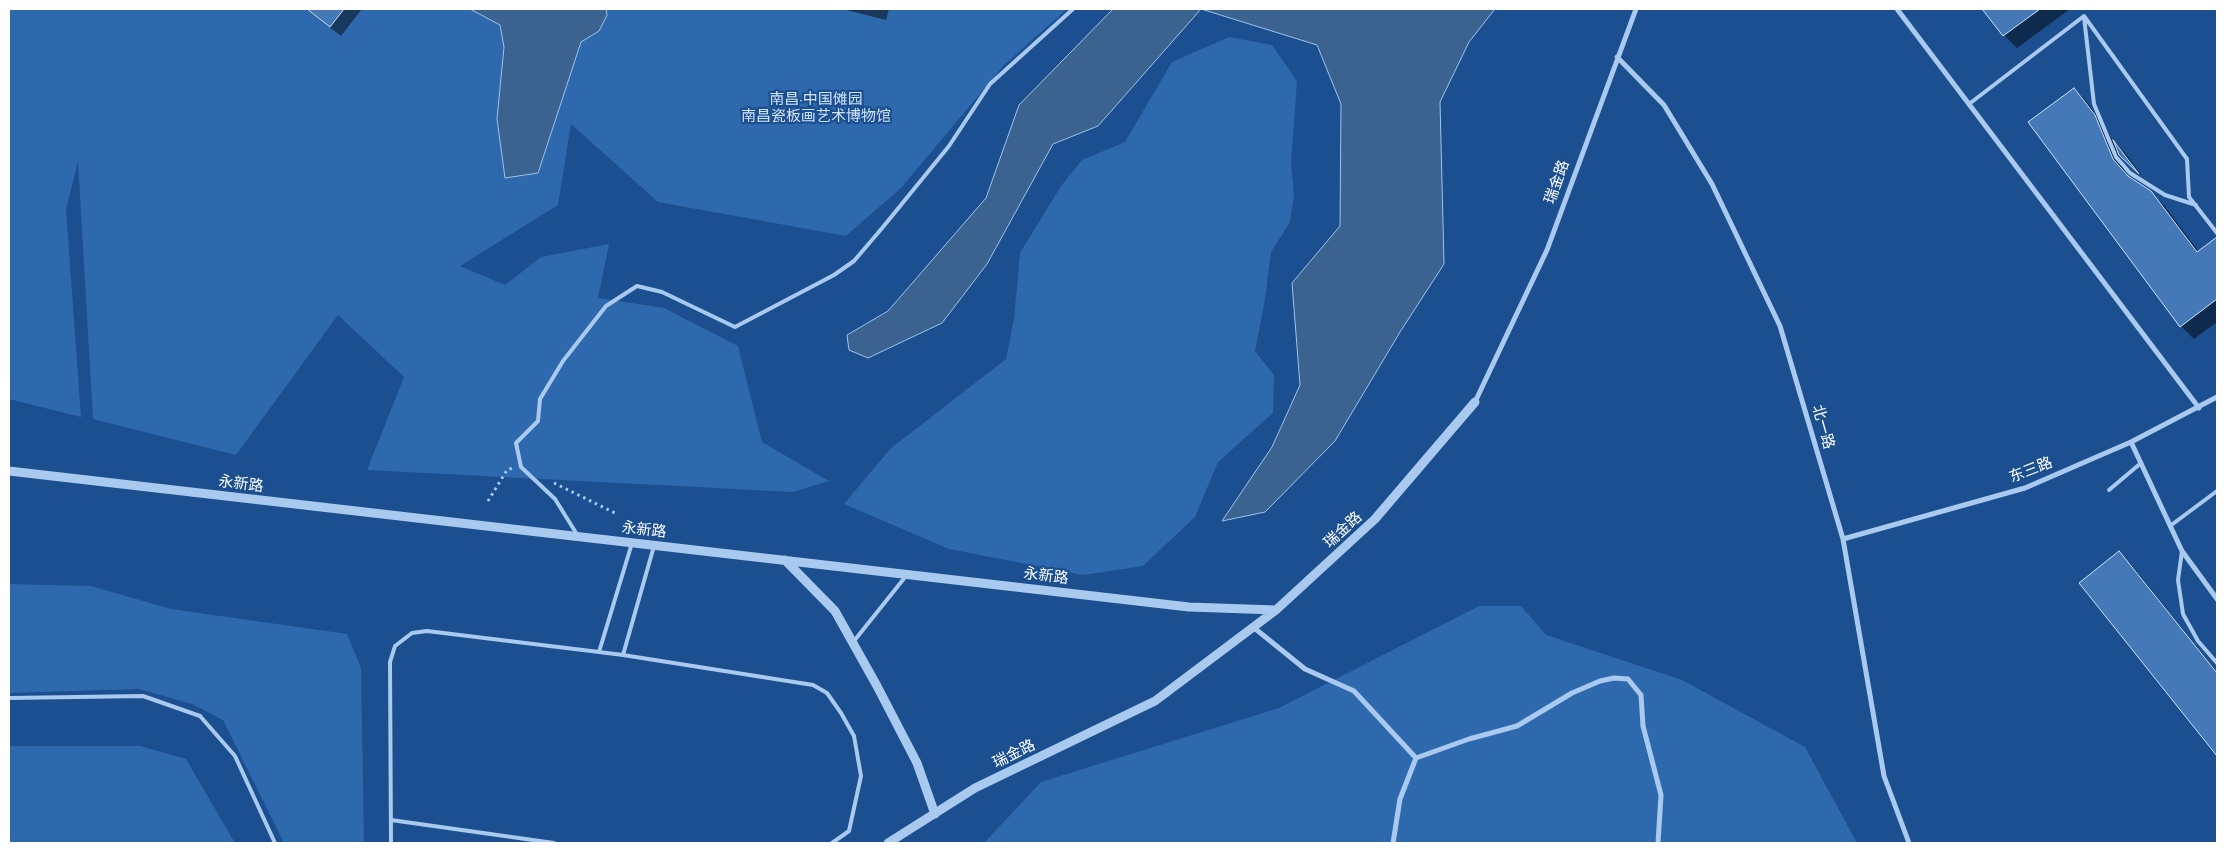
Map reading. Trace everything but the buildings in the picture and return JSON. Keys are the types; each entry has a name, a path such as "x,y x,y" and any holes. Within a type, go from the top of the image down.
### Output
{"street":[{"name":"瑞金路","path":"888,843 975,788 1155,701 1276,610 1375,519 1475,402 1547,250 1636,9"},
{"path":"1898,9 2199,408"},
{"name":"北一路","path":"1617,57 1664,106 1708,176 1780,326 1843,539 1884,776 1909,843"},
{"name":"东三路","path":"1843,539 2025,488 2131,442 2217,397"},
{"path":"2131,442 2182,551 2217,599"},
{"name":"永新路","path":"9,471 1207,609 1276,610"},
{"path":"785,560 835,611 917,763 935,814"},
{"path":"1253,627 1305,670 1354,691 1416,758"},
{"path":"1393,843 1400,799 1416,758 1469,739 1517,726 1572,693 1600,681 1614,678 1628,679 1640,695 1643,726 1661,795 1658,843"}],"lane":[{"path":"578,536 555,499 521,467 516,443 538,421 540,399 564,361 606,306 637,286 662,292 735,327 834,275 854,261 883,227 949,146 990,84 1073,9"},
{"path":"1969,104 2084,16"},
{"path":"2084,16 2187,159 2189,196 2217,233"},
{"path":"2084,16 2094,104 2116,158 2130,173 2165,195 2196,205"},
{"path":"2109,490 2141,463"},
{"path":"2170,526 2217,491"},
{"path":"599,652 632,543"},
{"path":"623,655 654,545"},
{"path":"2182,551 2178,580 2183,614 2198,641 2217,663"},
{"path":"852,642 907,574"},
{"path":"391,843 390,662 395,646 412,633 427,631 623,655 813,685 827,694 841,713 854,736 861,776 849,831 832,843"},
{"path":"9,698 143,696 200,716 235,756 275,843"},
{"path":"391,820 554,843"}],"green space":[{"name":"南昌·中国傩园 南昌瓷板画艺术博物馆","path":"9,9 1067,9 1005,64 901,188 846,236 658,202 571,124 558,205 460,266 505,285 541,257 609,244 598,298 664,308 738,346 762,442 829,481 793,492 367,470 404,377 338,315 236,455 93,419 78,161 66,210 81,417 9,399"},
{"path":"1229,37 1272,45 1297,81 1291,164 1294,195 1290,222 1271,252 1265,299 1255,351 1274,375 1273,413 1218,462 1195,517 1143,566 1083,575 949,549 844,504 890,449 1006,359 1014,319 1020,253 1061,186 1082,160 1125,142 1172,62"},
{"path":"9,584 91,586 171,609 347,634 361,668 364,843 284,843 223,720 192,704 139,689 9,693"},
{"path":"1479,606 1521,606 1546,635 1682,680 1805,747 1857,843 984,843 1041,782 1279,708"},
{"path":"9,746 140,746 186,759 235,843 9,843"}],"shaded area":[{"path":"470,9 606,9 607,15 599,31 581,42 538,173 505,178 497,119 504,47 500,25"},
{"path":"1113,9 1201,9 1098,126 1053,144 987,264 942,323 868,358 849,350 847,335 888,311 986,198 1019,105"},
{"path":"1201,9 1495,9 1469,42 1440,102 1444,264 1400,332 1335,441 1265,512 1222,521 1272,447 1300,385 1292,283 1340,226 1341,104 1317,45"}]}
